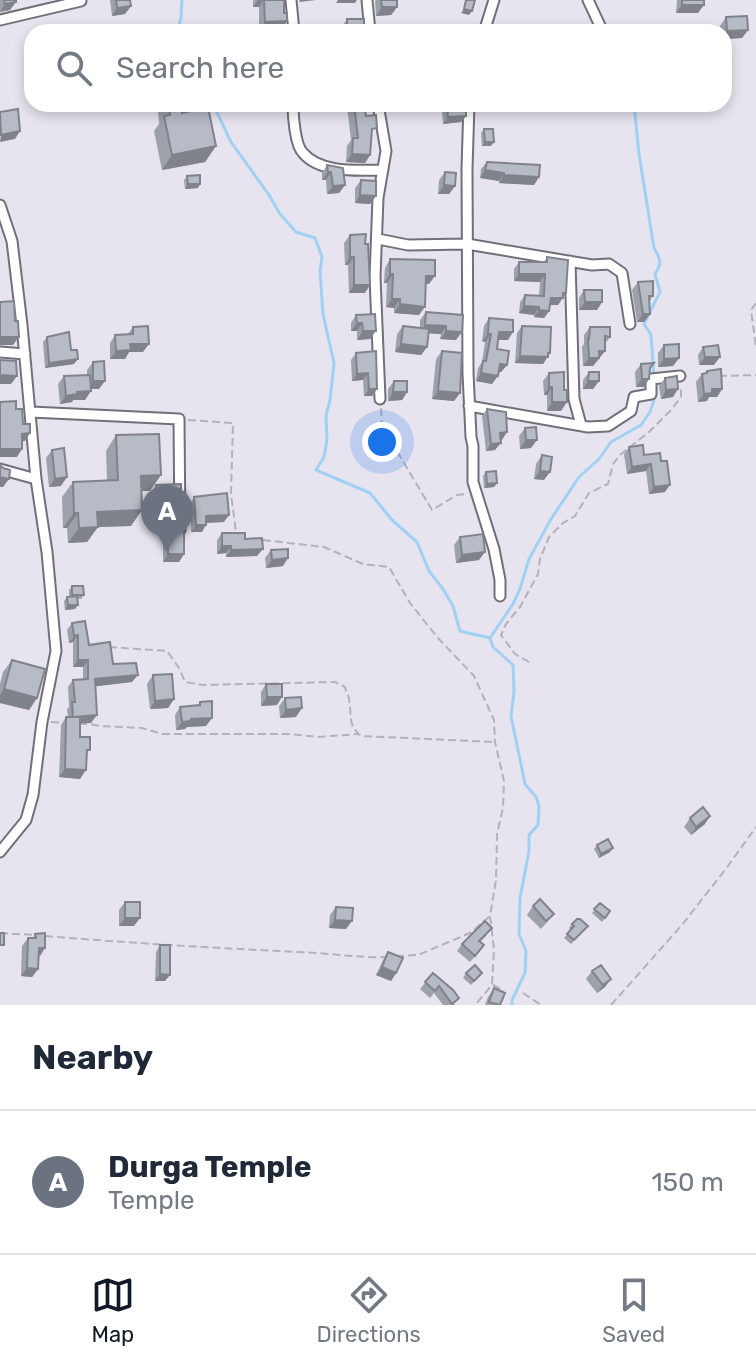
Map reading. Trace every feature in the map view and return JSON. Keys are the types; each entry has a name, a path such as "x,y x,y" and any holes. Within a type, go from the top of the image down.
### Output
{"street":[{"path":"291,0 293,24"},
{"path":"367,0 369,24"},
{"path":"486,24 494,0"},
{"path":"588,0 599,24"},
{"path":"0,20 81,1"},
{"path":"294,112 297,141 303,153 325,166 383,170"},
{"path":"379,112 386,151 378,198 375,277 380,399"},
{"path":"469,112 467,244 473,482 494,549 500,596"},
{"path":"0,205 12,241 56,651 42,722 33,795 26,820 0,852"},
{"path":"378,239 408,245 467,244 592,265 609,264 622,273 630,324"},
{"path":"0,244 12,241"},
{"path":"570,261 574,399 581,425"},
{"path":"0,352 25,354"},
{"path":"469,406 581,425 608,426 631,411 634,397 651,394 651,379 680,376"},
{"path":"31,412 179,419 180,530"},
{"path":"0,469 36,479"}],"path":[{"path":"756,303 751,310 756,347"},
{"path":"710,376 756,375"},
{"path":"529,662 515,654 501,635 538,574 549,537 575,516 589,493 608,484 613,464 620,455 671,410 681,397 680,376"},
{"path":"380,399 382,426 432,510 457,495 466,495 473,482"},
{"path":"179,419 233,423 231,494 237,536"},
{"path":"262,540 324,547 363,564 389,567 410,603 474,676 494,720 495,742 504,781 490,916 494,949 492,985 475,1005"},
{"path":"106,646 167,651 185,682 203,685 335,682 345,687 353,730 361,736 495,742"},
{"path":"42,722 68,724"},
{"path":"76,725 142,728 162,734 290,734 318,737 358,734"},
{"path":"611,1005 682,925 756,827"},
{"path":"0,933 375,957 418,955 470,933 490,916"},
{"path":"492,985 504,991"},
{"path":"523,993 541,1005"}],"building":[{"path":"116,0 130,0 131,6 117,8"},
{"path":"264,0 284,0 287,21 265,22"},
{"path":"381,0 397,0 397,7 382,7"},
{"path":"466,0 475,0 472,11 464,9"},
{"path":"682,0 704,0 704,5 682,5"},
{"path":"747,16 748,30 732,31 732,24 726,24 726,17"},
{"path":"347,19 364,19 364,24 347,24"},
{"path":"18,109 20,131 1,135 0,112"},
{"path":"170,112 209,112 216,146 172,155 164,116 170,115"},
{"path":"355,112 365,112 366,116 376,115 377,128 372,129 370,155 352,154 353,138 358,138"},
{"path":"448,112 466,112 466,116 448,117"},
{"path":"484,129 493,129 494,142 485,142"},
{"path":"487,162 540,165 539,177 504,175 485,170"},
{"path":"327,165 343,168 345,185 333,186"},
{"path":"445,172 456,173 455,186 444,185"},
{"path":"200,175 200,184 188,184 187,176"},
{"path":"361,180 376,181 376,196 360,195"},
{"path":"366,234 370,285 354,285 350,235"},
{"path":"547,257 568,260 566,293 563,293 563,298 551,298 549,311 524,306 525,295 544,296 545,274 519,274 519,262 547,262"},
{"path":"390,259 435,260 435,276 426,276 425,307 400,304 400,299 392,299"},
{"path":"653,281 653,296 649,296 650,314 643,314 638,282"},
{"path":"584,290 602,290 602,302 585,302"},
{"path":"14,301 19,337 0,337 0,302"},
{"path":"426,312 463,315 462,332 446,331 446,326 425,325"},
{"path":"375,314 376,331 363,331 356,315"},
{"path":"489,318 513,320 513,332 499,332 497,349 509,351 507,365 500,364 498,376 481,373 491,334 488,334"},
{"path":"148,326 149,344 130,344 131,350 116,351 115,335 133,334 133,327"},
{"path":"403,326 429,329 427,347 401,344"},
{"path":"522,326 551,327 548,357 520,356"},
{"path":"590,327 610,327 610,337 605,336 605,351 599,351 599,358 589,358"},
{"path":"69,332 71,350 77,350 78,359 49,363 47,337"},
{"path":"679,344 679,358 664,359 664,345"},
{"path":"718,345 720,357 705,357 703,347"},
{"path":"376,351 377,389 369,389 368,373 357,374 356,353"},
{"path":"442,351 462,353 460,393 438,391"},
{"path":"0,360 16,361 17,376 0,375"},
{"path":"104,361 105,381 93,381 93,362"},
{"path":"654,363 649,379 642,379 641,364"},
{"path":"721,369 722,389 712,389 712,393 704,394 702,374"},
{"path":"564,372 567,402 552,402 549,373"},
{"path":"589,372 599,372 599,381 588,381"},
{"path":"90,375 91,391 66,396 64,376"},
{"path":"677,376 678,389 666,390 665,378"},
{"path":"394,381 407,381 407,392 393,392"},
{"path":"16,401 16,409 22,409 23,424 30,424 30,433 22,434 22,449 0,449 0,402"},
{"path":"487,409 506,412 507,432 500,433 501,443 491,444"},
{"path":"536,427 537,440 526,440 525,428"},
{"path":"159,434 161,475 141,476 142,510 97,512 98,527 79,528 78,513 74,513 73,482 118,480 116,435"},
{"path":"643,445 644,455 660,453 661,461 667,461 670,485 654,487 651,464 632,467 629,447"},
{"path":"64,448 67,477 55,479 52,450"},
{"path":"542,455 552,457 550,472 540,471"},
{"path":"0,465 10,470 9,479 0,477"},
{"path":"496,471 497,483 487,484 486,472"},
{"path":"181,484 181,500 170,501 170,517 158,518 156,485"},
{"path":"227,493 229,515 206,516 206,525 196,525 194,497"},
{"path":"168,528 184,529 184,554 168,554"},
{"path":"222,533 245,533 245,539 262,538 263,549 231,550 231,546 222,546"},
{"path":"483,534 485,552 462,555 460,537"},
{"path":"288,549 288,558 272,560 271,550"},
{"path":"72,586 83,586 84,595 72,595"},
{"path":"77,596 78,605 68,605 67,597"},
{"path":"85,621 89,645 110,642 113,664 136,663 138,675 95,679 97,715 73,717 73,680 88,679 88,660 78,660 78,635 74,636 72,623"},
{"path":"12,660 45,669 37,698 4,689"},
{"path":"172,674 174,699 155,701 153,675"},
{"path":"266,684 282,684 282,697 267,697"},
{"path":"301,697 302,708 286,710 285,698"},
{"path":"212,701 212,718 182,722 180,707"},
{"path":"66,717 80,717 80,737 90,737 86,770 65,769"},
{"path":"703,807 710,816 696,827 690,818"},
{"path":"608,839 613,848 601,854 597,845"},
{"path":"540,899 554,914 546,921 533,906"},
{"path":"125,902 140,902 140,918 125,918"},
{"path":"600,903 610,911 605,918 594,909"},
{"path":"336,907 353,908 352,921 335,920"},
{"path":"577,919 588,926 574,940 567,934"},
{"path":"485,921 492,928 479,941 484,945 475,956 462,944"},
{"path":"0,933 4,933 4,945 0,945"},
{"path":"45,933 45,948 39,948 38,969 27,968 28,938"},
{"path":"160,945 170,945 170,975 160,974"},
{"path":"388,952 403,958 396,973 382,967"},
{"path":"475,965 482,973 474,981 466,973"},
{"path":"601,965 611,979 603,985 592,971"},
{"path":"433,973 459,998 452,1004 439,986 435,991 425,982"},
{"path":"494,988 505,993 500,1005 489,1002"}],"waterway":[{"path":"179,24 182,0"},
{"path":"217,112 231,142 280,214 296,232 315,238 322,257 323,314 334,363 326,415 327,440 324,457 316,470 370,493 392,520 417,542 429,571 453,606 460,631 490,638 493,647 513,665 511,716 525,784 539,806 538,825 529,835 520,898 519,934 526,951 525,973 512,1005"},
{"path":"635,112 654,248 660,261 655,274 660,292 644,324 651,335 654,377"},
{"path":"490,638 513,604 529,559 551,519 579,477 599,459 611,442 641,425 650,412 655,388"}],"place":[{"name":"Durga Temple","path":"167,551"}]}
